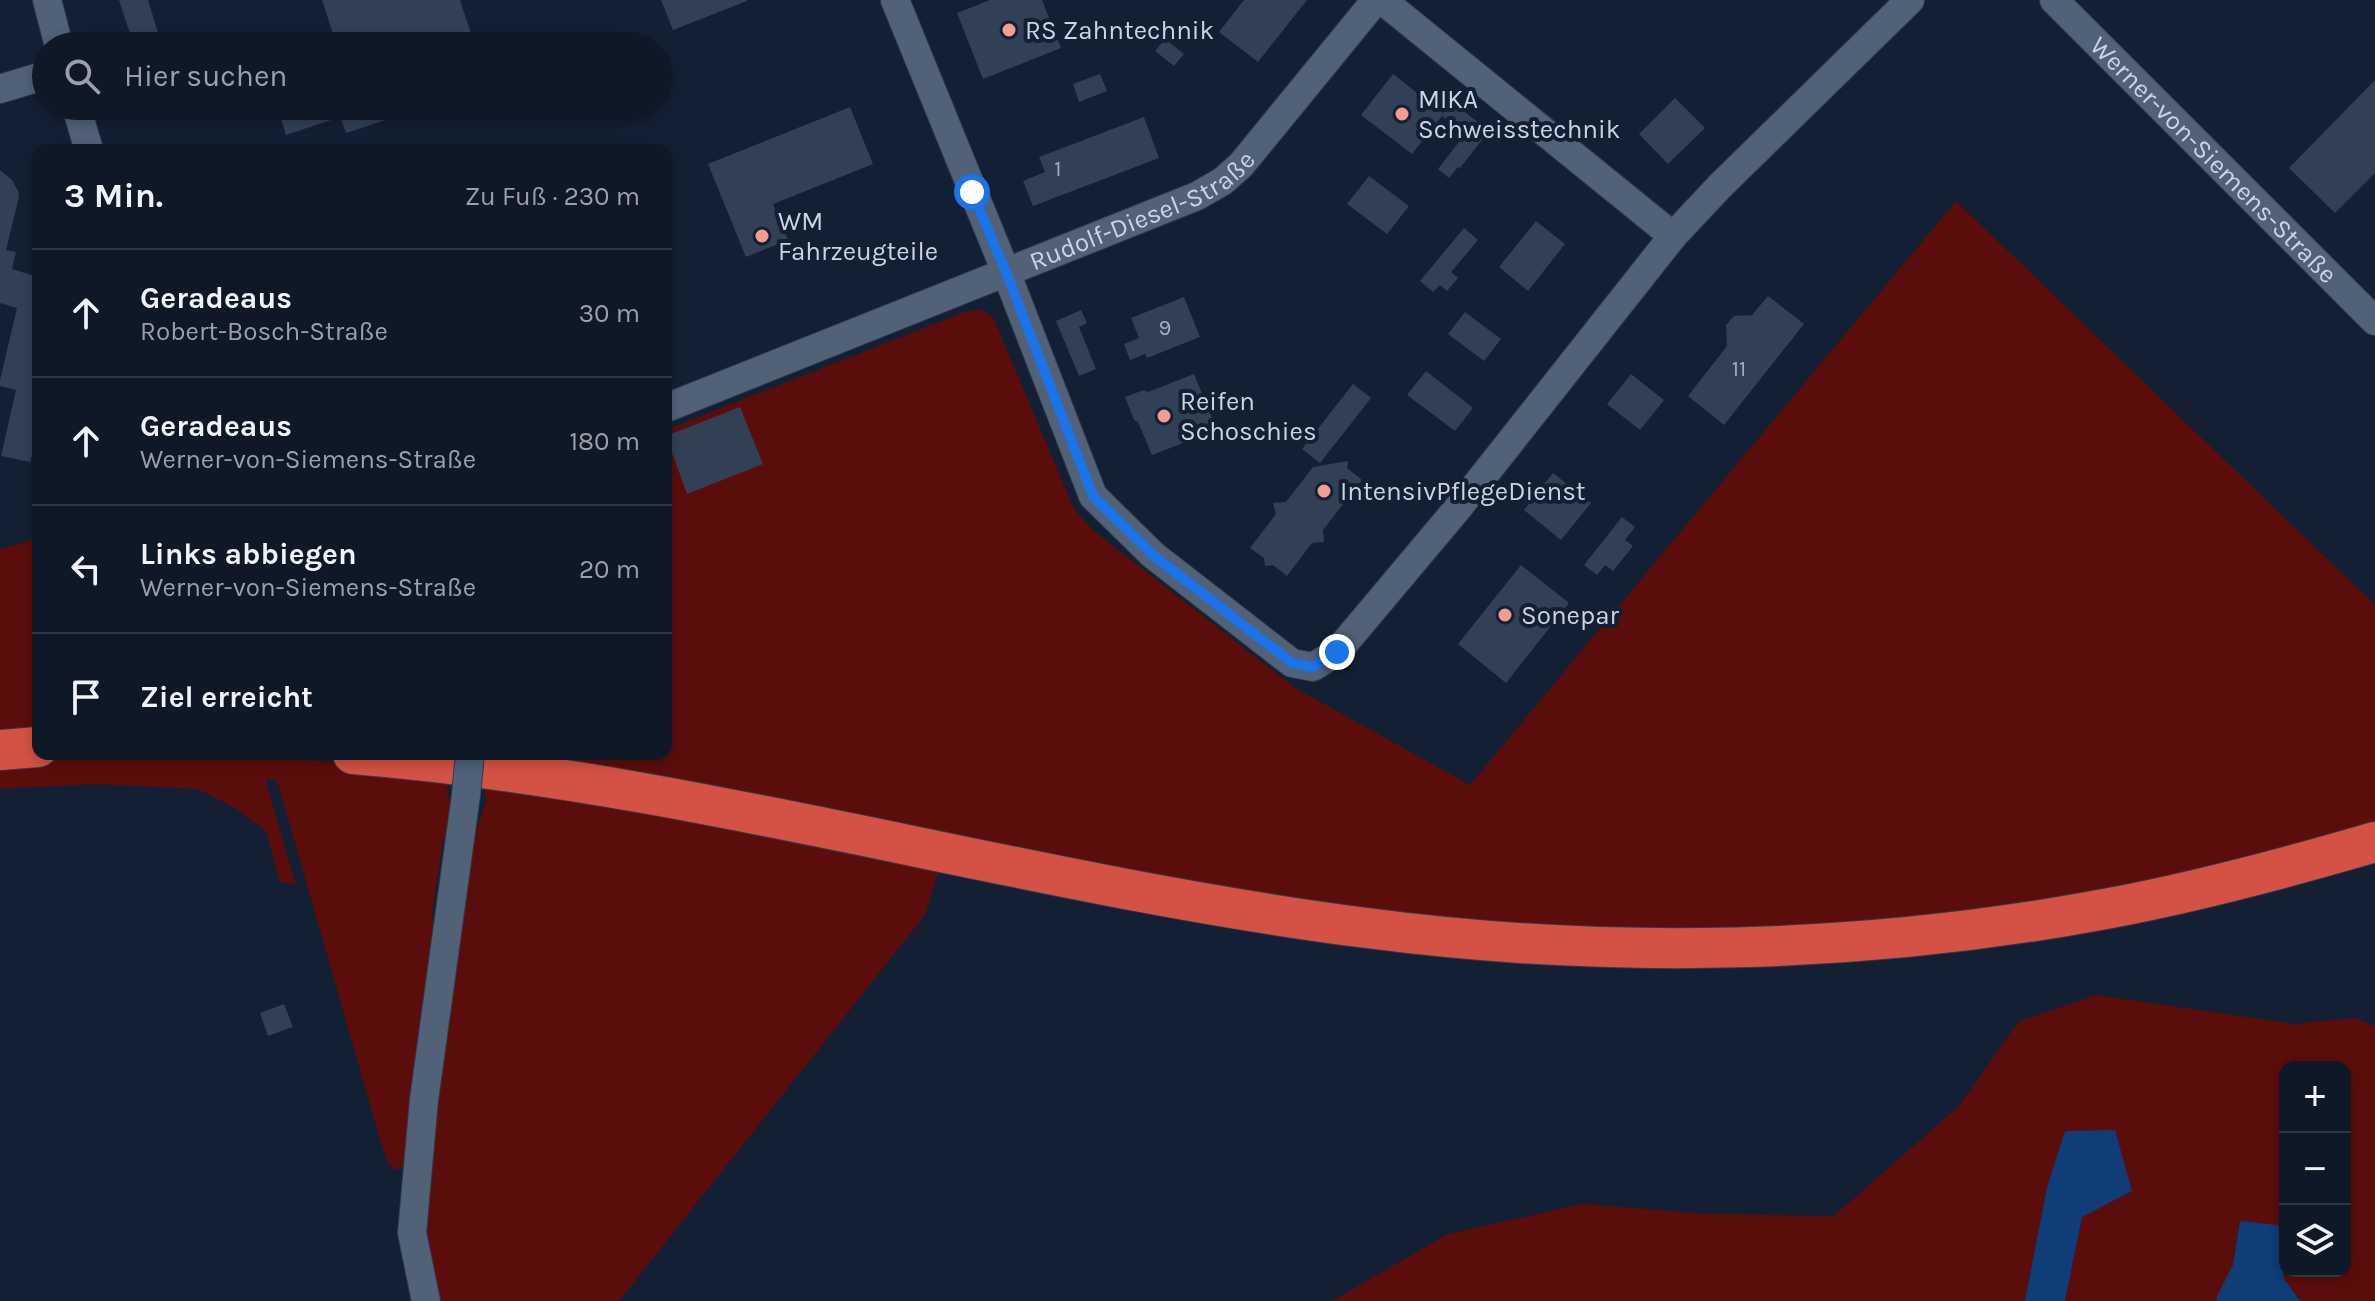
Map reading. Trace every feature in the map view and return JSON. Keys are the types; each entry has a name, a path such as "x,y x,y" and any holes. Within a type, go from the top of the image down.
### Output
{"highway":[{"path":"0,750 32,747"},
{"path":"419,760 626,789 1271,915 1456,938 1558,945 1777,945 1886,938 2000,925 2203,889 2375,842"}],"street":[{"path":"47,0 55,32"},
{"path":"895,0 1093,496 1153,555 1245,627 1292,663 1313,667 1337,652 1448,520 1673,236 1910,0"},
{"name":"Rudolf-Diesel-Straße","path":"672,406 1197,196 1223,181 1241,165 1376,0"},
{"path":"1382,0 1673,236"},
{"name":"Werner-von-Siemens-Straße","path":"2054,0 2375,321"},
{"path":"0,89 32,79"},
{"path":"80,120 87,144"},
{"path":"426,1301 412,1233 424,1100 469,760"}],"shaded area":[{"path":"1956,201 2375,605 2375,829 2199,877 1893,925 1601,935 1312,909 503,760 672,760 672,428 967,311 981,310 993,317 1074,509 1094,531 1295,688 1470,785"},
{"path":"32,540 32,736 0,738 0,549"},
{"path":"0,758 305,760 449,773 447,796 451,800 432,912 434,931 407,1165 393,1169 387,1160 277,780 265,779 296,885 280,882 266,831 235,808 198,789 95,784 0,789"},
{"path":"484,778 942,860 925,915 619,1301 430,1301 420,1232 468,854 486,802"},
{"path":"2095,995 2295,1024 2355,1018 2375,1026 2375,1301 2300,1301 2283,1277 2351,1277 2351,1061 2279,1061 2279,1228 2240,1221 2233,1265 2217,1301 2065,1301 2082,1217 2065,1131 2047,1187 2025,1301 1332,1301 1448,1234 1583,1204 1709,1214 1834,1216 1960,1105 2018,1022"}],"water":[{"path":"2115,1130 2132,1191 2082,1217 2065,1301 2025,1301 2047,1187 2065,1131"},
{"path":"2240,1221 2277,1225 2279,1277 2283,1277 2300,1301 2217,1301 2233,1265"}],"building":[{"path":"119,0 148,0 158,32 129,32"},
{"path":"322,0 460,0 470,32 332,32"},
{"path":"661,0 747,0 747,1 673,30"},
{"name":"RS Zahntechnik","path":"990,0 1042,0 1061,48 983,79 957,13"},
{"path":"1244,0 1307,0 1258,62 1219,32"},
{"path":"1165,39 1184,54 1174,66 1155,51"},
{"path":"1100,74 1107,91 1079,102 1073,84"},
{"name":"MIKA Schweisstechnik","path":"1393,74 1443,113 1452,102 1489,131 1449,178 1438,169 1465,134 1442,116 1412,154 1361,115"},
{"path":"2375,80 2375,173 2335,213 2289,168"},
{"path":"1675,98 1705,128 1668,164 1639,134"},
{"path":"850,107 873,164 773,204 788,240 746,257 708,164"},
{"path":"1144,117 1159,158 1033,206 1023,181 1045,172 1039,157"},
{"path":"281,120 331,120 286,135"},
{"path":"341,120 386,120 346,133"},
{"path":"0,170 12,180 19,197 6,250 16,252 12,269 32,275 30,462 1,456 16,390 0,386 0,380 17,308 0,303"},
{"path":"1369,176 1409,206 1387,234 1347,204"},
{"path":"1536,221 1565,244 1528,291 1499,267"},
{"path":"1464,228 1478,240 1451,272 1458,278 1447,291 1440,285 1433,292 1420,281"},
{"path":"1768,296 1804,324 1724,425 1688,396 1727,346 1726,325 1734,316 1752,315"},
{"path":"1184,297 1200,337 1147,358 1145,354 1130,360 1124,344 1139,338 1131,318"},
{"path":"1081,310 1087,323 1079,327 1096,369 1079,376 1056,321"},
{"path":"1465,312 1501,339 1484,361 1448,334"},
{"path":"1426,371 1473,408 1455,431 1407,395"},
{"path":"1194,374 1217,430 1152,455 1125,397 1144,390 1148,392"},
{"path":"1631,374 1664,400 1640,430 1607,404"},
{"path":"1353,384 1371,398 1320,463 1302,449"},
{"path":"740,407 763,464 687,494 672,453 672,434"},
{"name":"IntensivPflegeDienst","path":"1348,461 1347,468 1362,480 1323,530 1324,542 1312,543 1287,576 1273,565 1265,566 1264,558 1250,548 1276,514 1273,503 1286,502 1313,467"},
{"path":"1553,473 1591,503 1561,540 1524,510"},
{"path":"1622,517 1635,527 1625,540 1633,546 1613,571 1605,565 1597,575 1584,565"},
{"path":"1521,565 1569,603 1506,683 1458,644"},
{"path":"284,1004 293,1027 268,1036 260,1013"}],"place":[{"name":"RS Zahntechnik","path":"1009,30"},
{"name":"MIKA Schweisstechnik","path":"1402,114"},
{"name":"WM Fahrzeugteile","path":"762,236"},
{"name":"Reifen Schoschies","path":"1164,416"},
{"name":"IntensivPflegeDienst","path":"1324,491"},
{"name":"Sonepar","path":"1505,615"}],"route":[{"path":"972,192 1093,496 1153,555 1292,663 1313,667 1337,652"}]}
